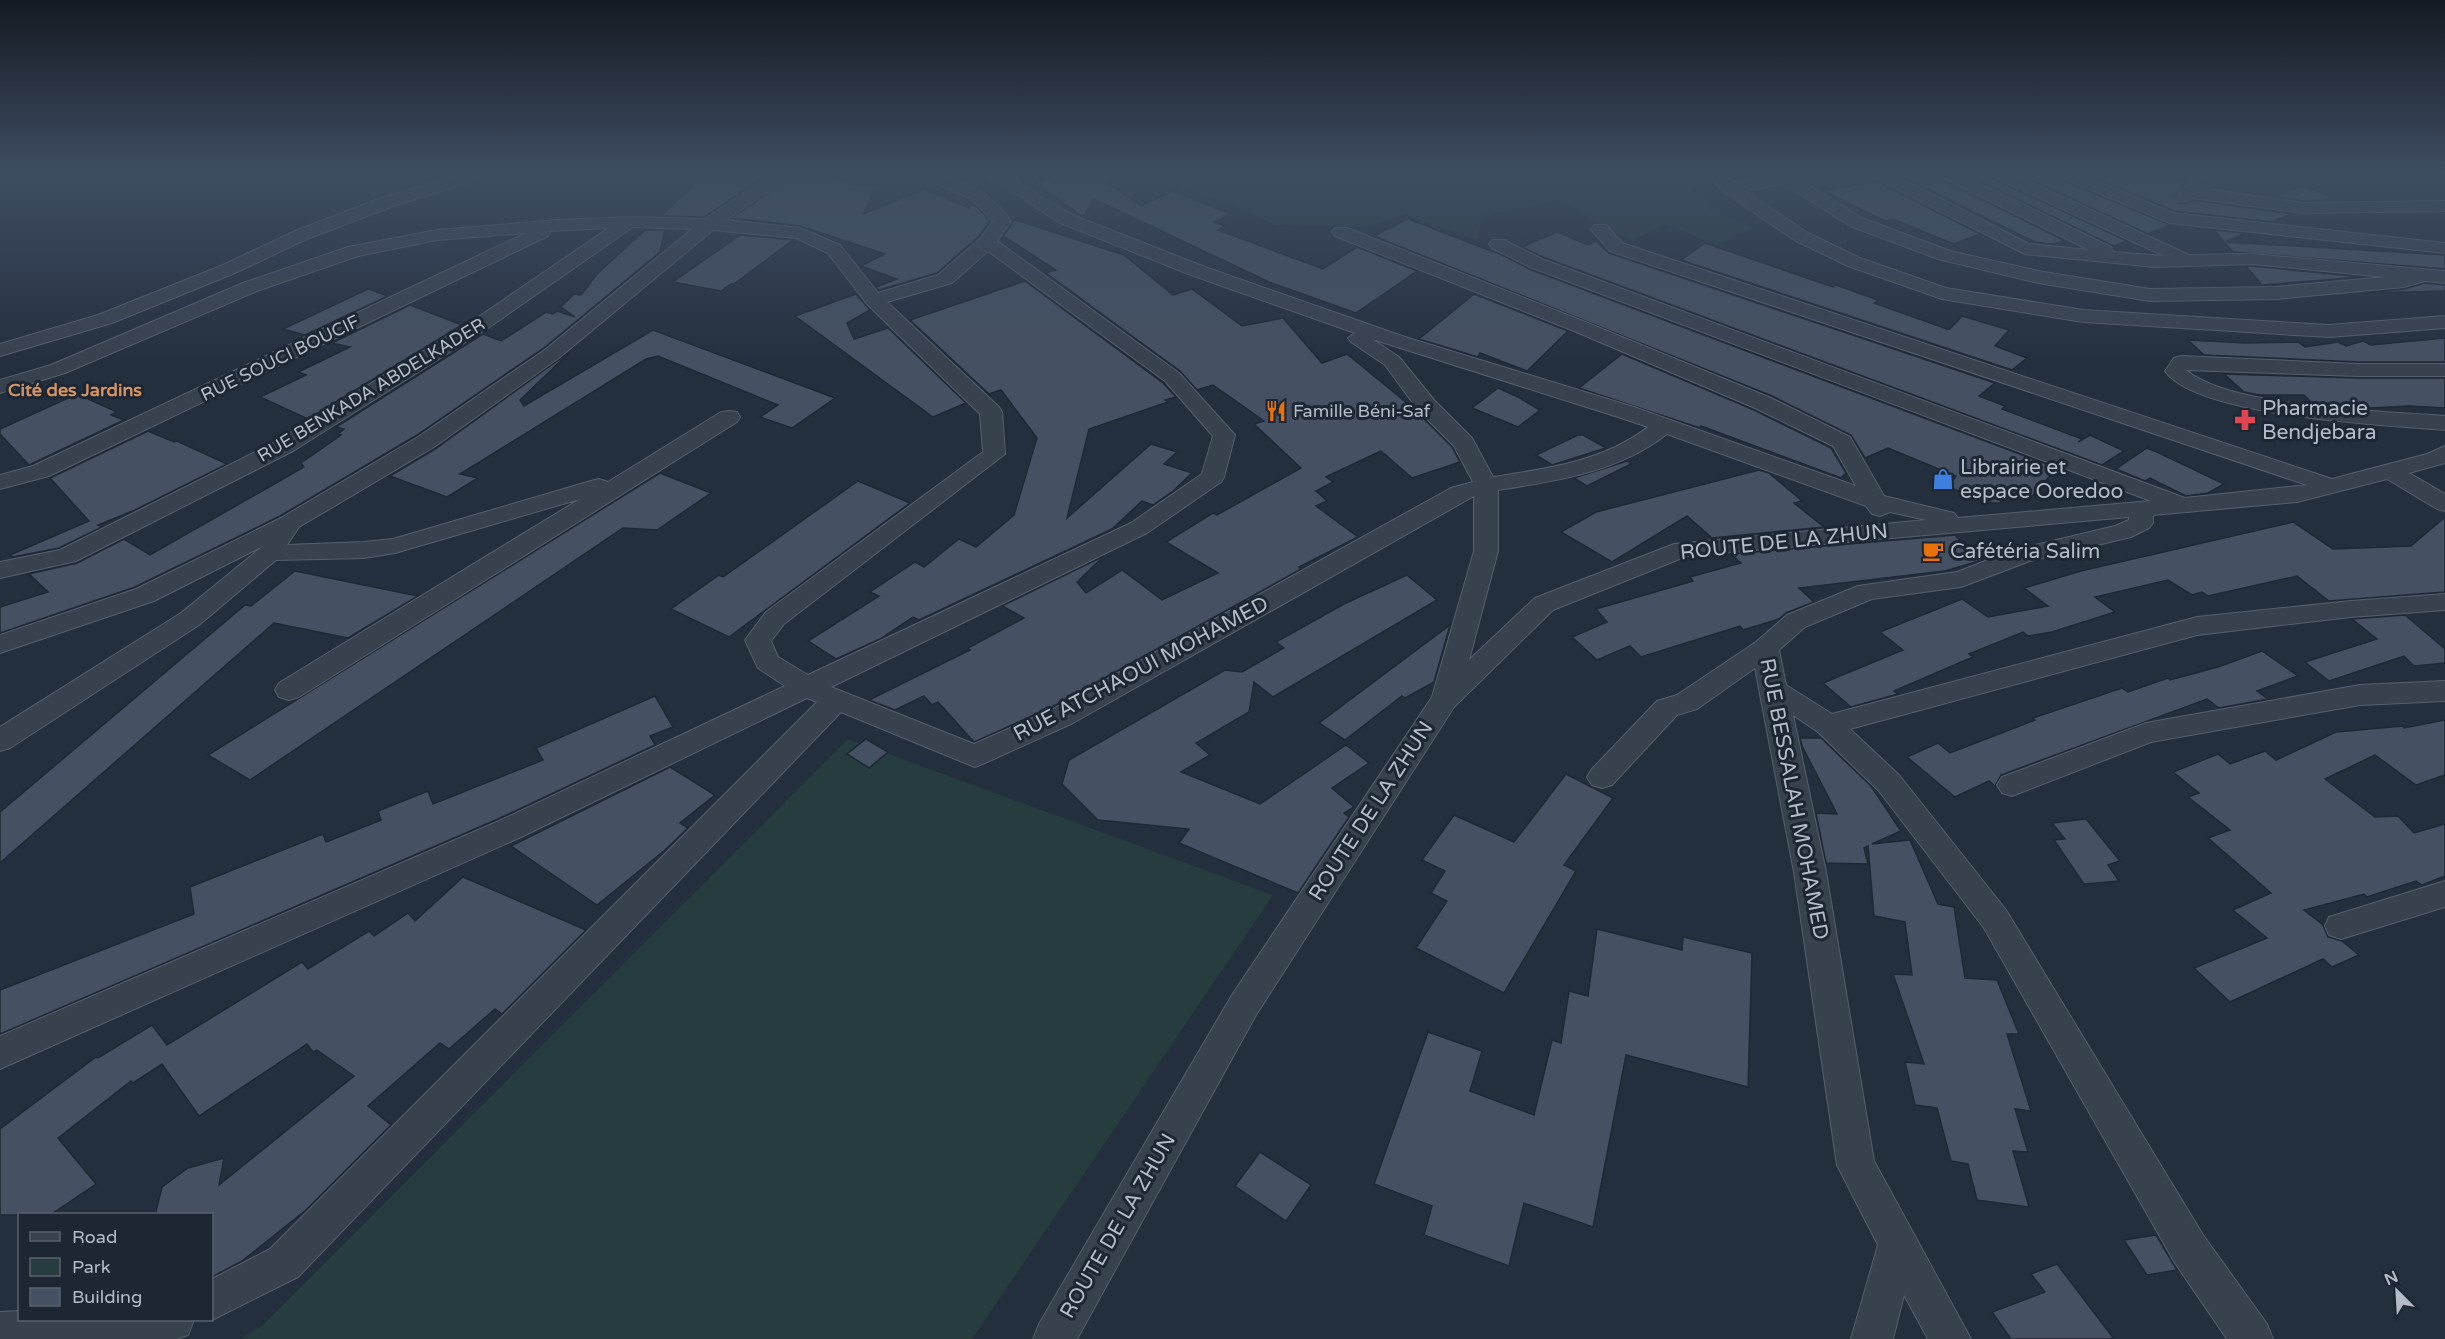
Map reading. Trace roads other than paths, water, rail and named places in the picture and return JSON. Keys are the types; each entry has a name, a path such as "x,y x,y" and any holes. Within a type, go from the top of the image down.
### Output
{"street":[{"path":"0,350 105,319 229,269 298,236"},
{"name":"RUE ATCHAOUI MOHAMED","path":"0,387 58,369 250,287 354,250 429,236"},
{"name":"RUE SOUCI BOUCIF","path":"0,482 41,471 532,236"},
{"name":"RUE BENKADA ABDELKADER","path":"0,570 67,556 285,446 481,324 607,236"},
{"path":"0,644 146,595 290,522 426,442 553,353 694,236"},
{"name":"RUE ATCHAOUI MOHAMED","path":"807,236 834,249 874,300 991,412 994,454 775,618 758,640 767,662 820,694 975,756 1063,716 1459,493 1486,485 1566,473 1640,444 1663,426"},
{"path":"874,300 945,279 991,236"},
{"path":"1111,236 1198,271 1395,340 1663,426 1875,501 1971,524"},
{"path":"1353,236 1443,271 1731,390 1842,442 1892,531"},
{"path":"1607,236 1616,247 2331,486"},
{"path":"1801,236 1854,262 1942,293 2083,316 2329,331 2445,322"},
{"path":"1895,236 1944,255 2038,277 2150,295 2276,292 2404,281 2426,275"},
{"path":"2002,236 2025,249 2121,259 2155,262 2252,259 2445,277"},
{"path":"2075,236 2121,259"},
{"path":"2136,236 2189,261"},
{"path":"2178,236 2189,261"},
{"path":"2339,236 2445,248"},
{"path":"0,1053 48,1030 820,694 1139,528 1213,477 1224,435 1172,377 987,242"},
{"path":"1498,244 1536,263 2185,505"},
{"path":"229,269 250,287"},
{"path":"1322,314 1392,361 1426,405 1464,443 1486,485 1486,551 1444,700"},
{"path":"2445,370 2358,370 2181,363 2175,371 2189,383 2214,393 2294,410 2445,423"},
{"path":"289,690 729,417"},
{"name":"ROUTE DE LA ZHUN","path":"1054,1339 1244,1005 1444,700 1544,604 1683,549 2297,495 2434,459 2445,453"},
{"path":"2390,471 2445,504"},
{"path":"270,553 364,550 395,546 635,475"},
{"name":"RUE BESSALAH MOHAMED","path":"1950,1339 1856,1165 1810,872 1765,648 1796,621 1867,592 1961,579 2023,555 2123,532 2141,523 2140,509"},
{"path":"0,741 190,620 270,553 290,522"},
{"path":"1828,725 2197,626 2351,609 2445,602"},
{"path":"1602,777 1667,708 1687,702 1765,648"},
{"path":"1774,690 1828,725 1889,783 1995,919 2189,1249 2252,1339"},
{"path":"2012,785 2146,732 2360,695 2445,691"},
{"path":"213,1299 284,1263 820,694"},
{"path":"2341,926 2445,894"},
{"path":"1872,1339 1898,1243"},
{"path":"0,1333 163,1327"}],"place":[{"name":"Famille Béni-Saf","path":"1276,411"},
{"name":"Pharmacie Bendjebara","path":"2245,420"},
{"name":"Librairie et espace Ooredoo","path":"1943,479"},
{"name":"Cafétéria Salim","path":"1933,551"}],"district":[{"name":"Cité des Jardins","path":"75,390"}]}
